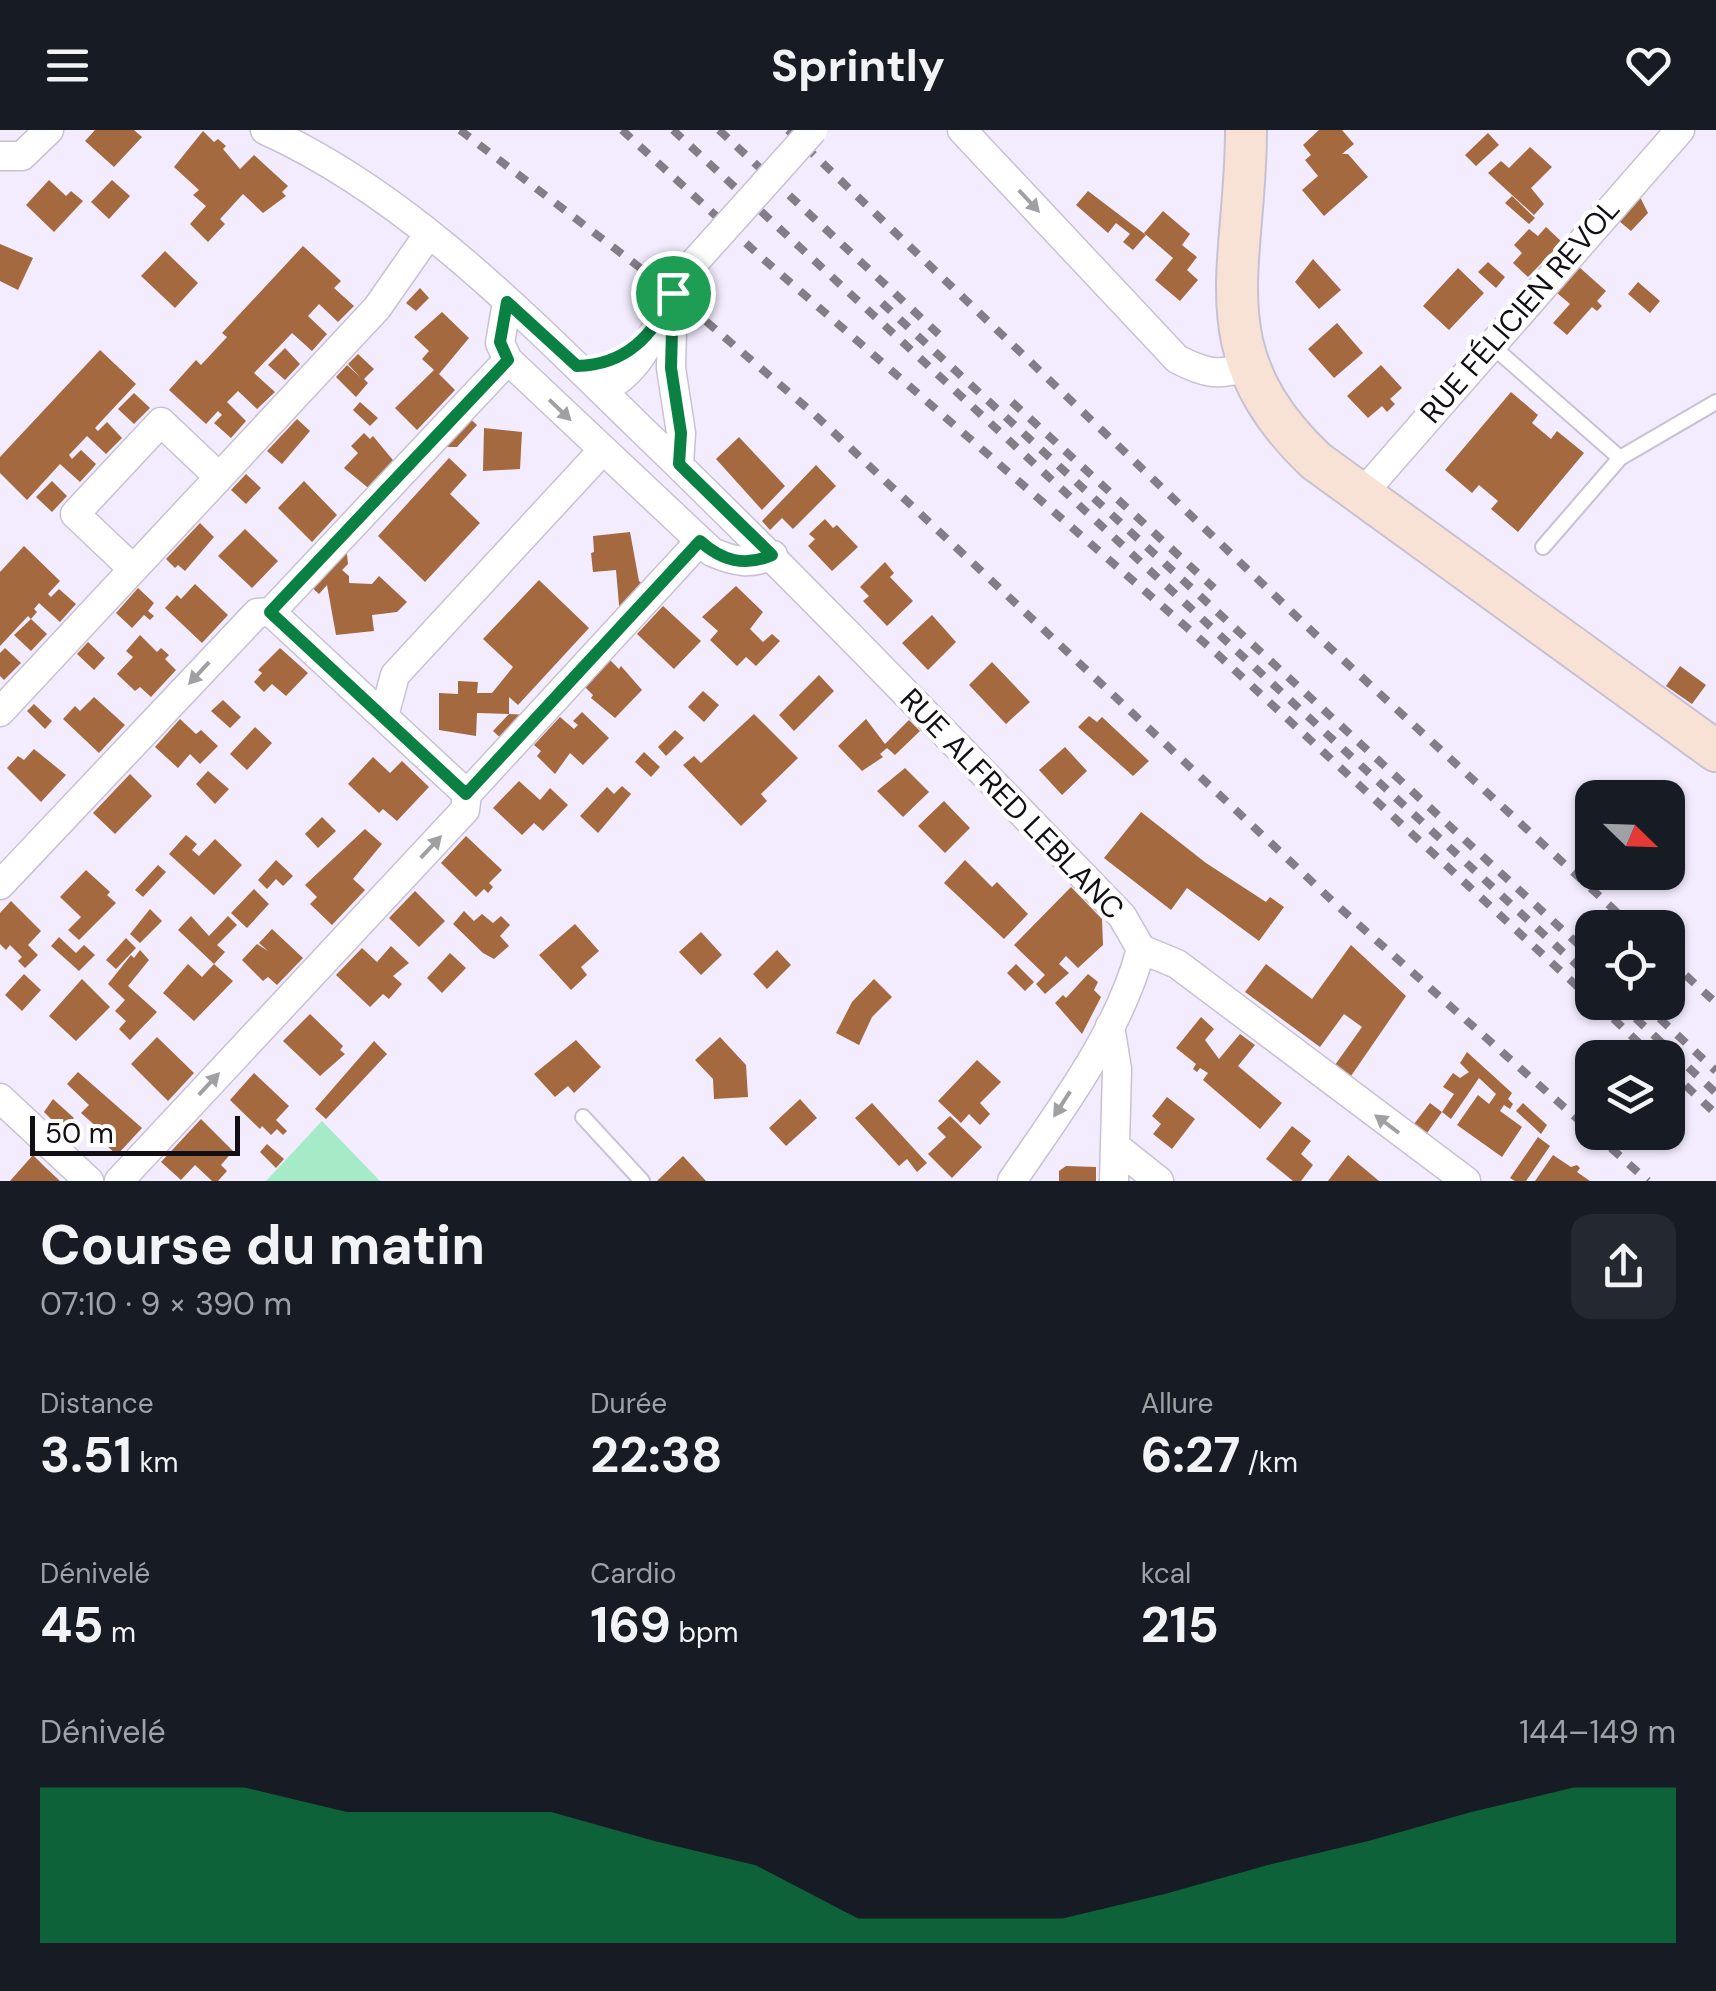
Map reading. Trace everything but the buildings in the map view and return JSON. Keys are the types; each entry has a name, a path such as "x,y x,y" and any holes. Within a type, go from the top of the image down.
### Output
{"main road":[{"path":"1253,133 1236,310 1248,366 1268,408 1288,435 1316,462 1716,751"}],"street":[{"path":"0,156 22,156 49,130"},
{"name":"RUE ALFRED LEBLANC","path":"266,130 309,144 428,235 577,366 772,555 1122,916 1141,949 1177,964 1466,1181"},
{"path":"601,390 623,379 649,346 678,284 813,130"},
{"path":"962,130 1177,360 1225,375 1248,366"},
{"name":"RUE FÉLICIEN REVOL","path":"1362,494 1680,130"},
{"path":"0,712 377,308 428,235"},
{"path":"678,284 671,368 681,433 679,464"},
{"path":"507,302 500,342 508,360 602,451 700,541 732,560 754,563 772,555"},
{"path":"577,366 612,362 657,327"},
{"path":"270,612 508,360"},
{"path":"134,570 75,514 161,422 219,477"},
{"path":"384,716 395,675 602,451"},
{"path":"119,1181 465,810 466,794 700,541"},
{"path":"0,886 256,612 270,612 466,794"},
{"path":"350,686 395,675"},
{"path":"1012,1181 1110,1026 1133,980 1141,949"},
{"path":"1110,1026 1117,1069 1114,1181"},
{"path":"0,1098 89,1181"},
{"path":"1115,1146 1159,1181"}],"lane":[{"path":"1490,344 1620,458"},
{"path":"1543,547 1620,458 1716,402"},
{"path":"583,1118 642,1181"}],"green space":[{"path":"322,1121 380,1181 266,1181"}],"railway":[{"path":"460,130 673,293 813,413 1340,908 1575,1117"},
{"path":"622,130 761,257 1215,652 1575,984"},
{"path":"673,130 1575,963"},
{"path":"719,130 946,341"},
{"path":"788,130 1315,634 1614,910"},
{"path":"882,303 1575,941"},
{"path":"1012,402 1214,588"},
{"path":"1685,975 1716,1003"},
{"path":"1615,1020 1636,1040"},
{"path":"1637,1020 1716,1093"},
{"path":"1661,1020 1716,1071"},
{"path":"1685,1085 1716,1114"},
{"path":"1613,1150 1648,1181"}],"route":[{"path":"673,293 671,368 672,396 681,433 679,464 772,555 754,563 732,560 712,552 700,541 466,794 270,612 508,360 500,342 507,302 577,366 612,362 632,348 657,327 673,293"}]}
